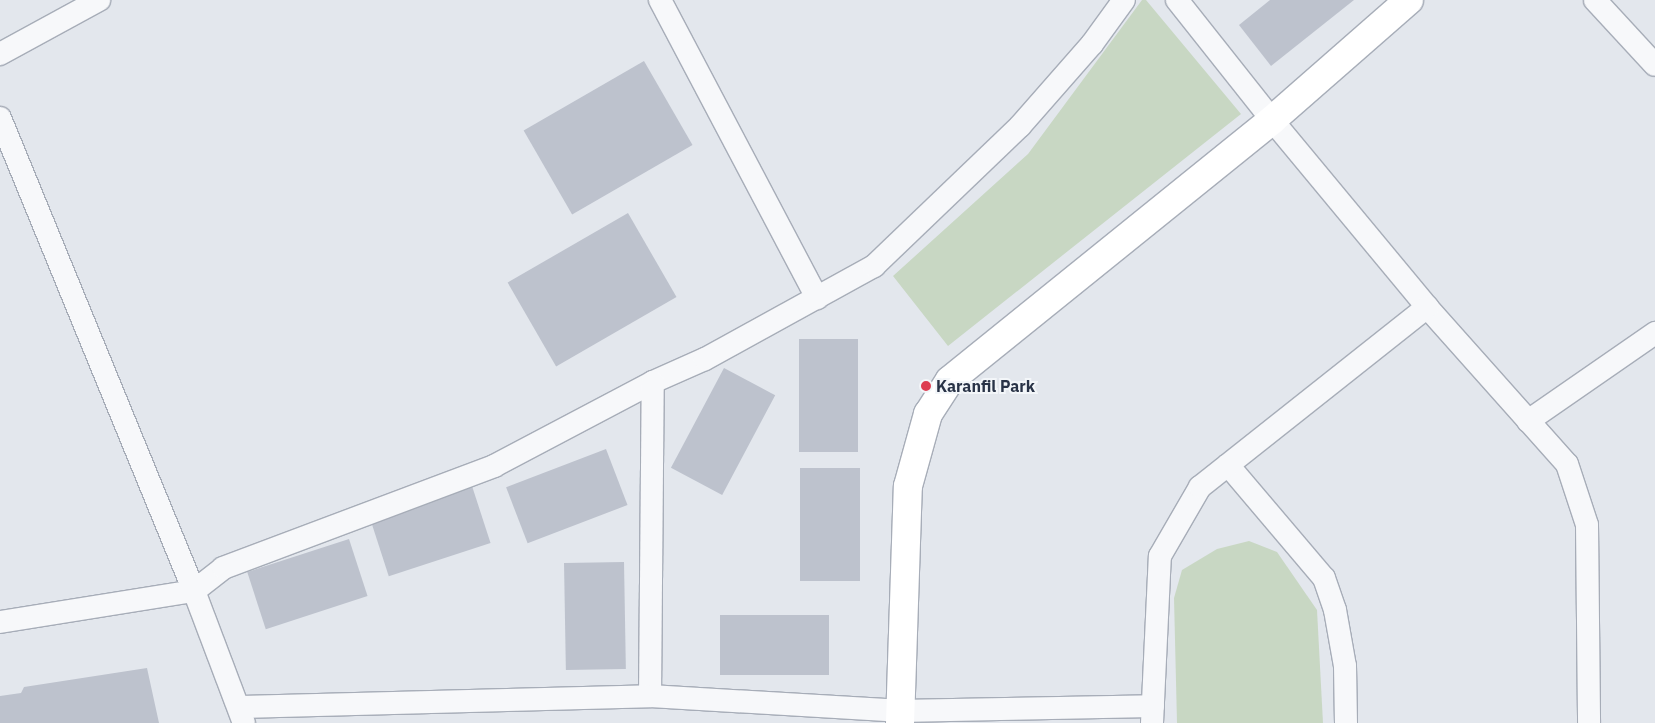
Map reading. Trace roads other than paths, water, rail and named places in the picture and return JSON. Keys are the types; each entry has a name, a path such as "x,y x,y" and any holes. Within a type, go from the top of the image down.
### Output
{"street":[{"path":"0,54 99,0"},
{"path":"660,0 817,298"},
{"path":"0,622 194,590 223,568 494,466 653,382 705,360 874,266 1006,139 1092,44 1124,0"},
{"path":"1177,0 1272,120 1427,307 1567,464 1586,525 1589,723"},
{"path":"899,717 908,486 928,414 950,380 1272,120 1409,0"},
{"path":"1595,0 1655,65"},
{"path":"0,118 194,590 242,715 650,696 899,717 1153,714 1160,556 1200,487 1427,307"},
{"path":"1528,421 1655,333"},
{"path":"650,696 653,382"},
{"path":"1228,465 1324,578 1335,610 1345,666 1346,723"}],"place":[{"name":"Karanfil Park","path":"926,386"}]}
